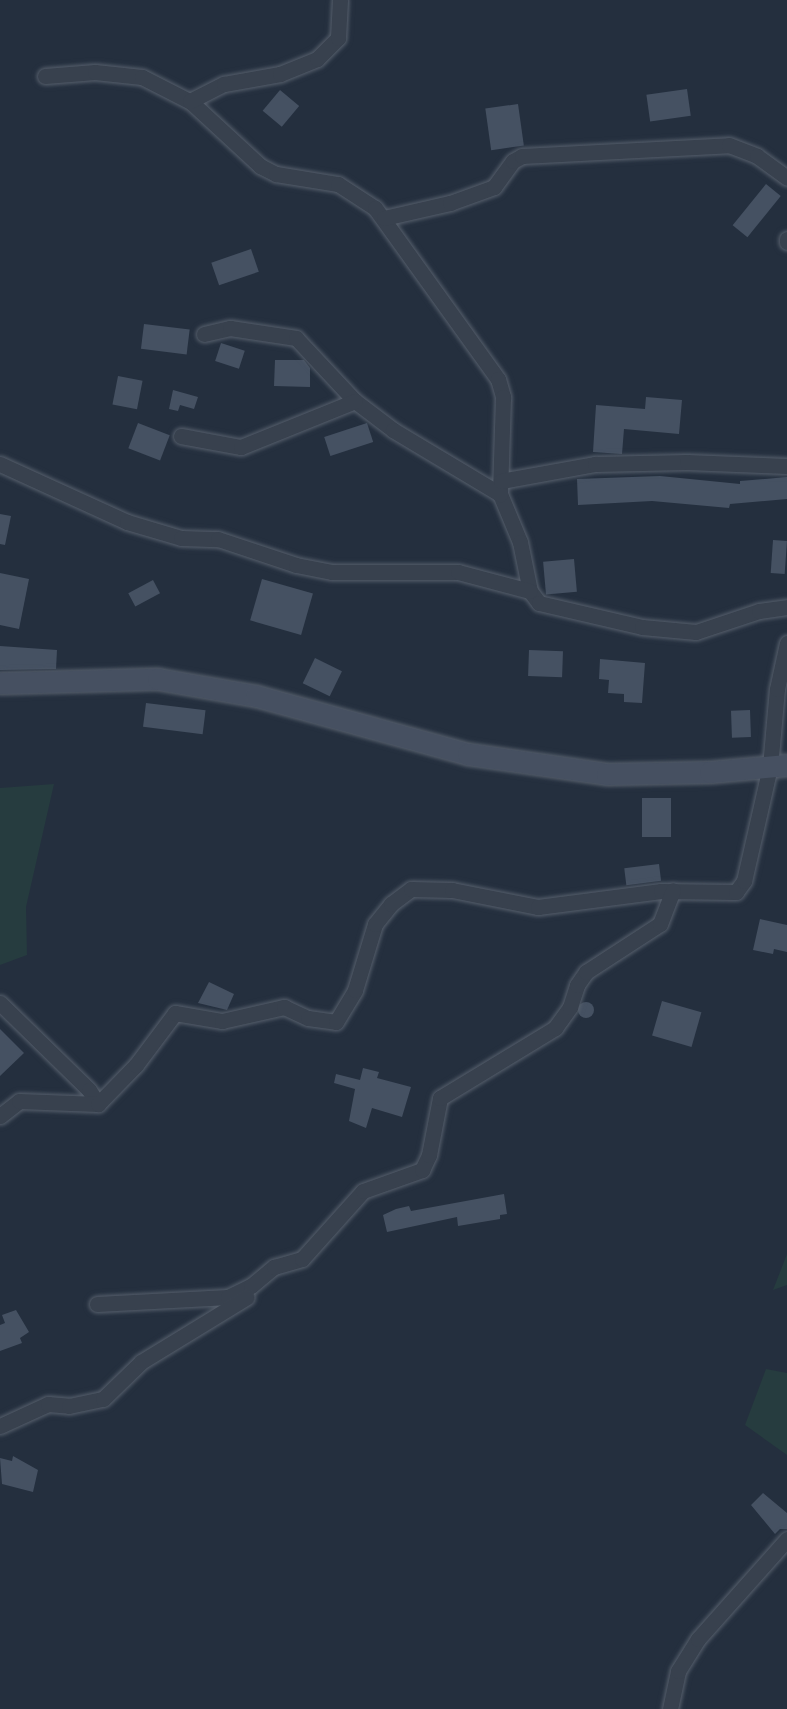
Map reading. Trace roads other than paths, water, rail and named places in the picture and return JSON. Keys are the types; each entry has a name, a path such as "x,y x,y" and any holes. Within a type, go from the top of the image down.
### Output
{"main road":[{"path":"0,683 158,679 256,696 468,754 597,773 640,775 778,766"}],"street":[{"path":"190,101 224,84 280,74 317,59 338,38 340,0"},
{"path":"45,76 119,72 142,76 190,101 260,166 276,174 338,184 358,193 384,218 498,379 503,397 501,487 520,542 530,591 539,603 667,631 696,632 759,610 787,607"},
{"path":"384,218 450,203 494,187 513,161 522,156 729,145 757,156 787,178"},
{"path":"204,334 230,328 296,338 356,401 393,429 501,487 595,464 687,462 787,466"},
{"path":"181,435 241,447 356,401"},
{"path":"0,464 128,522 181,538 218,539 296,565 332,572 458,572 530,591"},
{"path":"0,1116 19,1101 98,1104 136,1065 176,1013 222,1021 284,1007 326,1023 339,1019 355,990 375,924 391,904 411,889 452,890 538,907 673,890 726,892 741,887 778,766 777,688 787,643"},
{"path":"97,1304 228,1297 259,1279 274,1267 302,1259 363,1191 422,1170 429,1155 440,1098 555,1028 570,1007 577,985 586,972 660,924 673,890"},
{"path":"0,1003 89,1090 98,1104"},
{"path":"0,1426 48,1404 69,1407 104,1399 141,1362 248,1296 259,1279"},
{"path":"670,1709 678,1671 698,1639 787,1539"}]}
